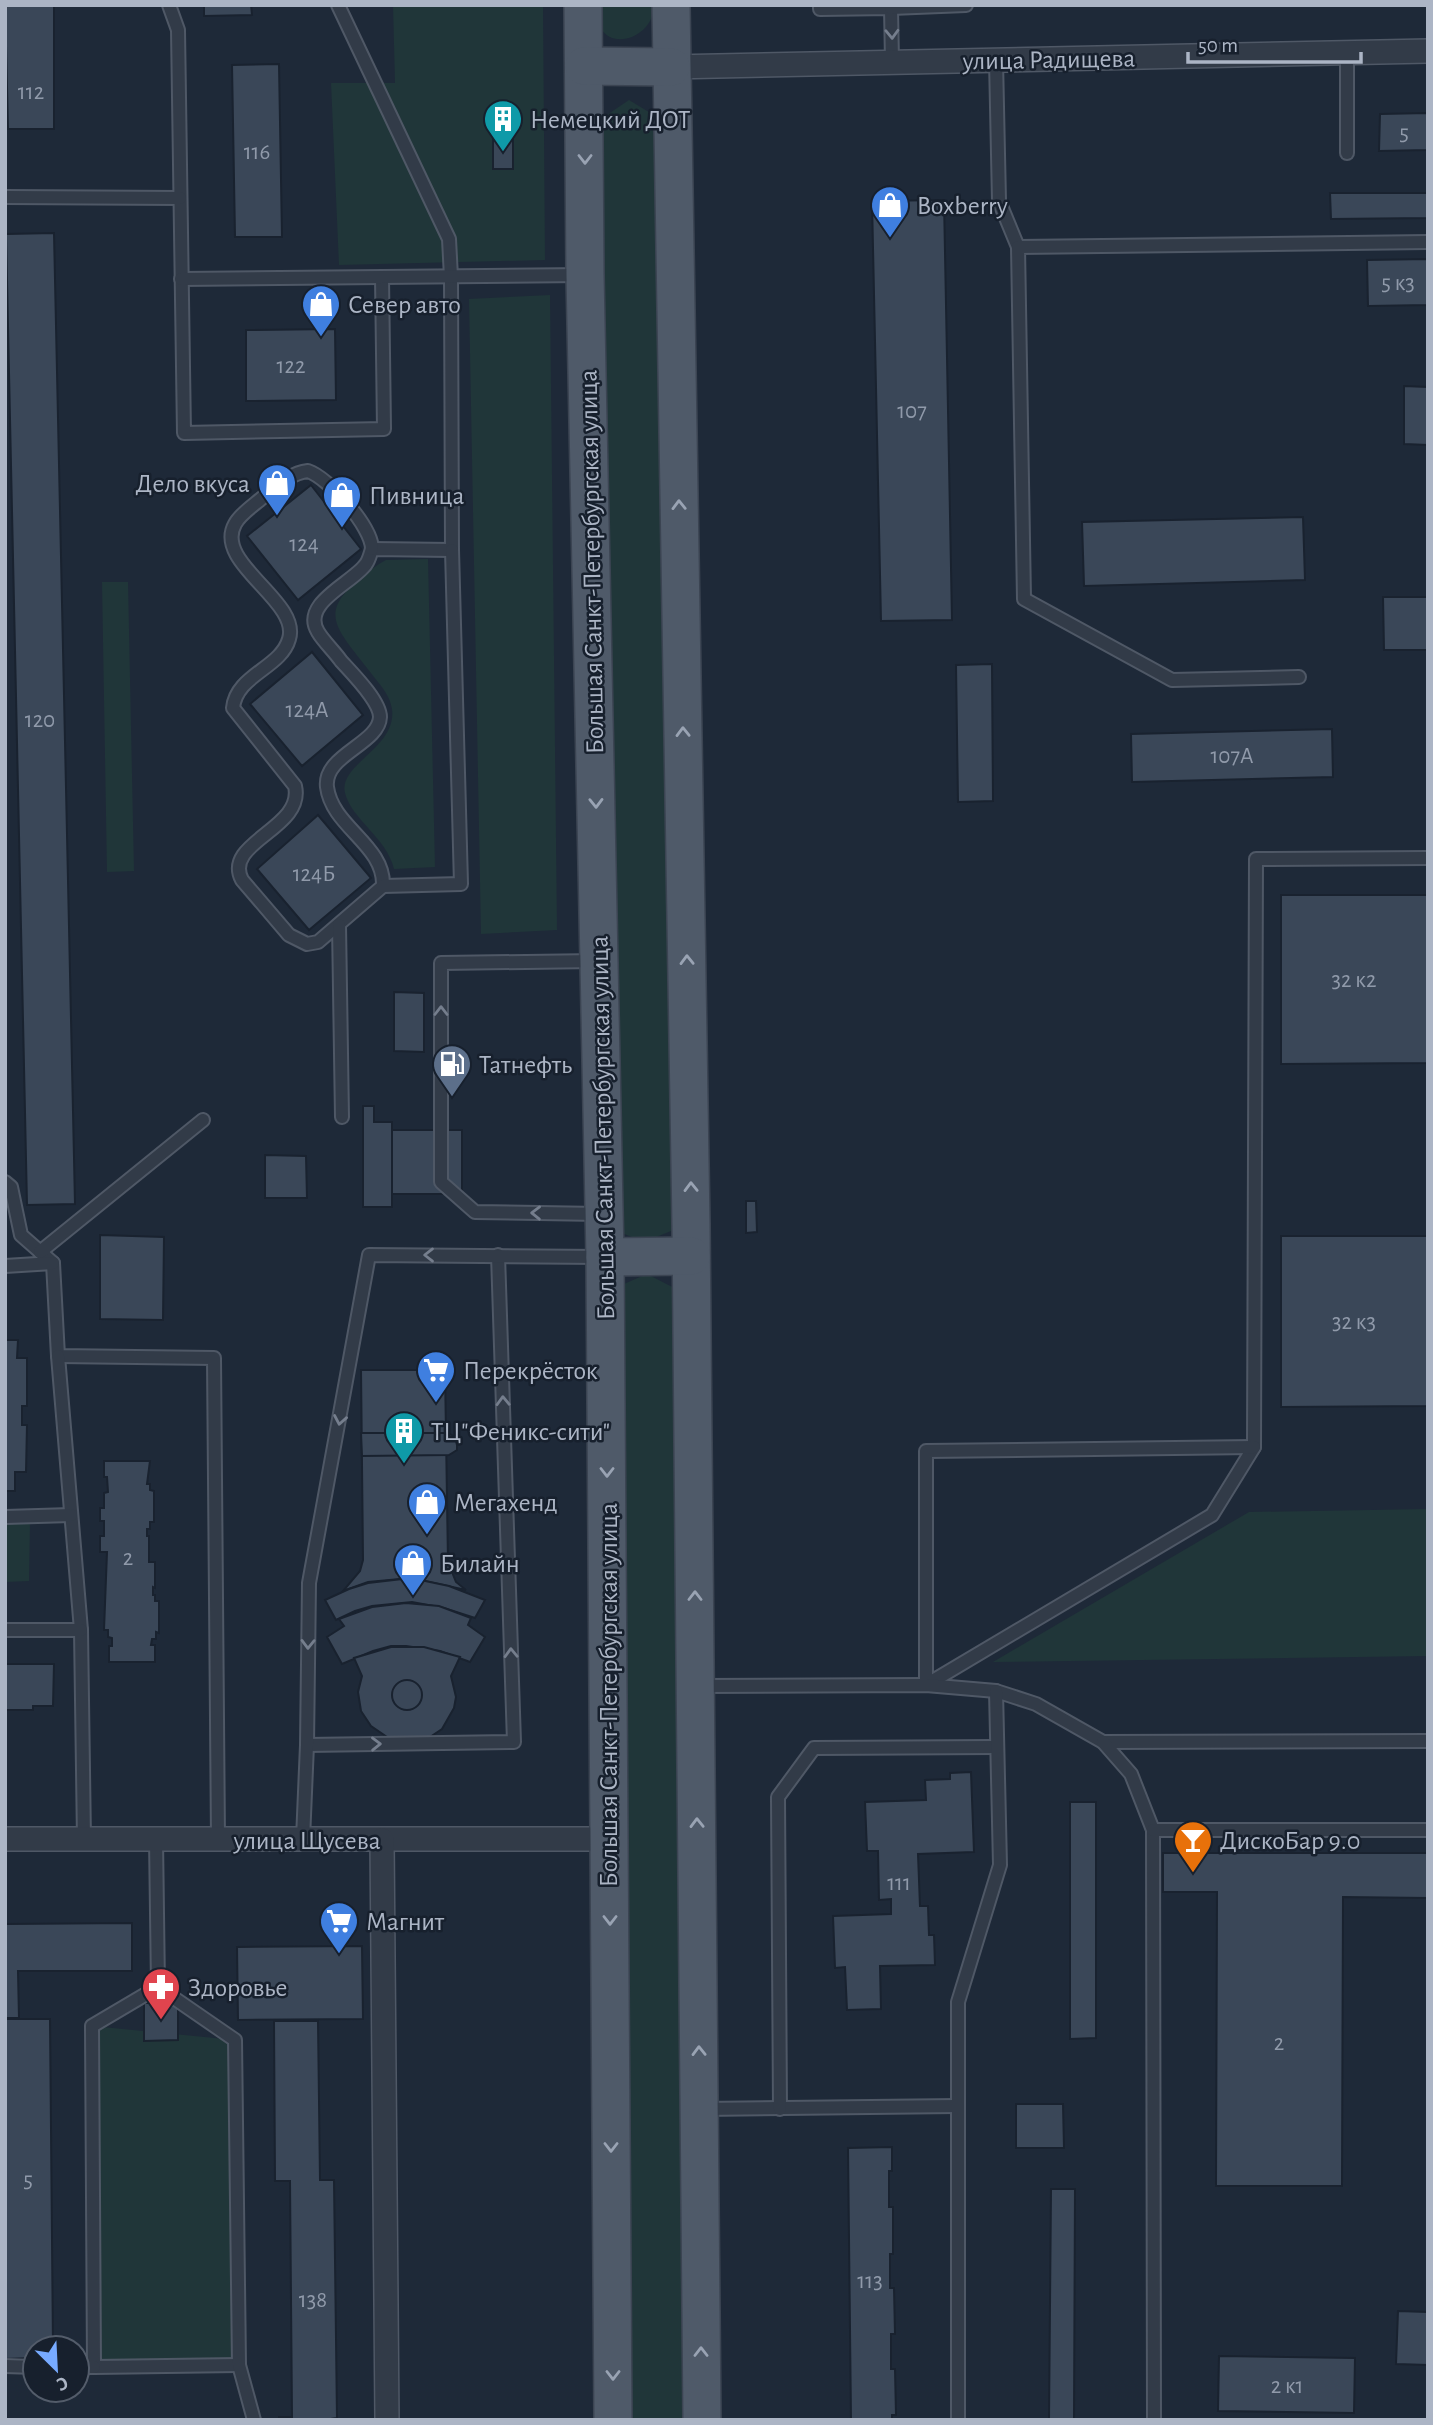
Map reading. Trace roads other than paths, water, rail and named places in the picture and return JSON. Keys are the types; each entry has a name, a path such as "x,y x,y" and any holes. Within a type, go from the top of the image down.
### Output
{"main road":[{"name":"Большая Санкт-Петербургская улица","path":"583,5 585,275 605,1257 613,2420"},
{"path":"671,5 691,1256 702,2420"},
{"path":"584,66 671,67"},
{"path":"605,1257 691,1256"}],"street":[{"name":"улица Радищева","path":"671,67 1428,51"},
{"name":"улица Щусева","path":"5,1839 610,1839"},
{"path":"382,1840 387,2420"}],"lane":[{"path":"169,5 178,30 184,433 384,429 382,277"},
{"path":"338,5 449,239 452,550 461,884 383,886 318,942 307,944 289,935 242,880 238,871 241,857 292,811 297,795 295,786 233,708 237,691 284,649 290,639 290,632 284,614 233,549 232,533 235,522 288,477 308,471 329,483 366,530 372,543 365,566 321,603 314,624 378,710 380,718 374,730 336,764 328,775 326,784 334,807 381,865 383,886"},
{"path":"820,5 820,9 966,5"},
{"path":"891,6 892,61"},
{"path":"1347,52 1347,153"},
{"path":"996,60 999,201 1017,247 1024,599 1172,680 1298,677"},
{"path":"5,197 180,198"},
{"path":"1017,247 1428,242"},
{"path":"181,279 585,275"},
{"path":"372,549 452,550"},
{"path":"926,1685 1212,1515 1254,1447 1256,859 1428,858"},
{"path":"340,925 342,1117"},
{"path":"599,961 440,963 442,1182 475,1213 604,1214"},
{"path":"40,1252 203,1120"},
{"path":"5,1182 11,1187 21,1235 53,1263 81,1630 84,1840"},
{"path":"303,1839 309,1583 369,1255 605,1257"},
{"path":"307,1745 514,1742 498,1255"},
{"path":"5,1266 53,1263"},
{"path":"58,1356 214,1358 218,1839"},
{"path":"926,1685 926,1451 1254,1447"},
{"path":"5,1517 71,1515"},
{"path":"5,1630 81,1630"},
{"path":"695,1686 926,1685 996,1691 1036,1704 1103,1742 1131,1774 1153,1830 1154,2420"},
{"path":"958,2420 958,2002 1000,1866 996,1691"},
{"path":"1103,1742 1428,1741"},
{"path":"780,2109 778,1797 814,1748 996,1747"},
{"path":"1153,1830 1428,1830"},
{"path":"156,1839 158,1987"},
{"path":"158,1987 234,2039 239,2365 254,2420"},
{"path":"158,1987 92,2026 94,2367 239,2365"},
{"path":"700,2109 957,2106"}],"place":[{"name":"Немецкий ДОТ","path":"503,153"},
{"name":"Boxberry","path":"890,239"},
{"name":"Север авто","path":"321,338"},
{"name":"Дело вкуса","path":"277,517"},
{"name":"Пивница","path":"342,529"},
{"name":"Татнефть","path":"452,1098"},
{"name":"Перекрёсток","path":"436,1404"},
{"name":"ТЦ\"Феникс-сити\"","path":"404,1465"},
{"name":"Мегахенд","path":"427,1536"},
{"name":"Билайн","path":"413,1597"},
{"name":"ДискоБар 9.0","path":"1193,1874"},
{"name":"Магнит","path":"339,1955"},
{"name":"Здоровье","path":"161,2021"}]}
